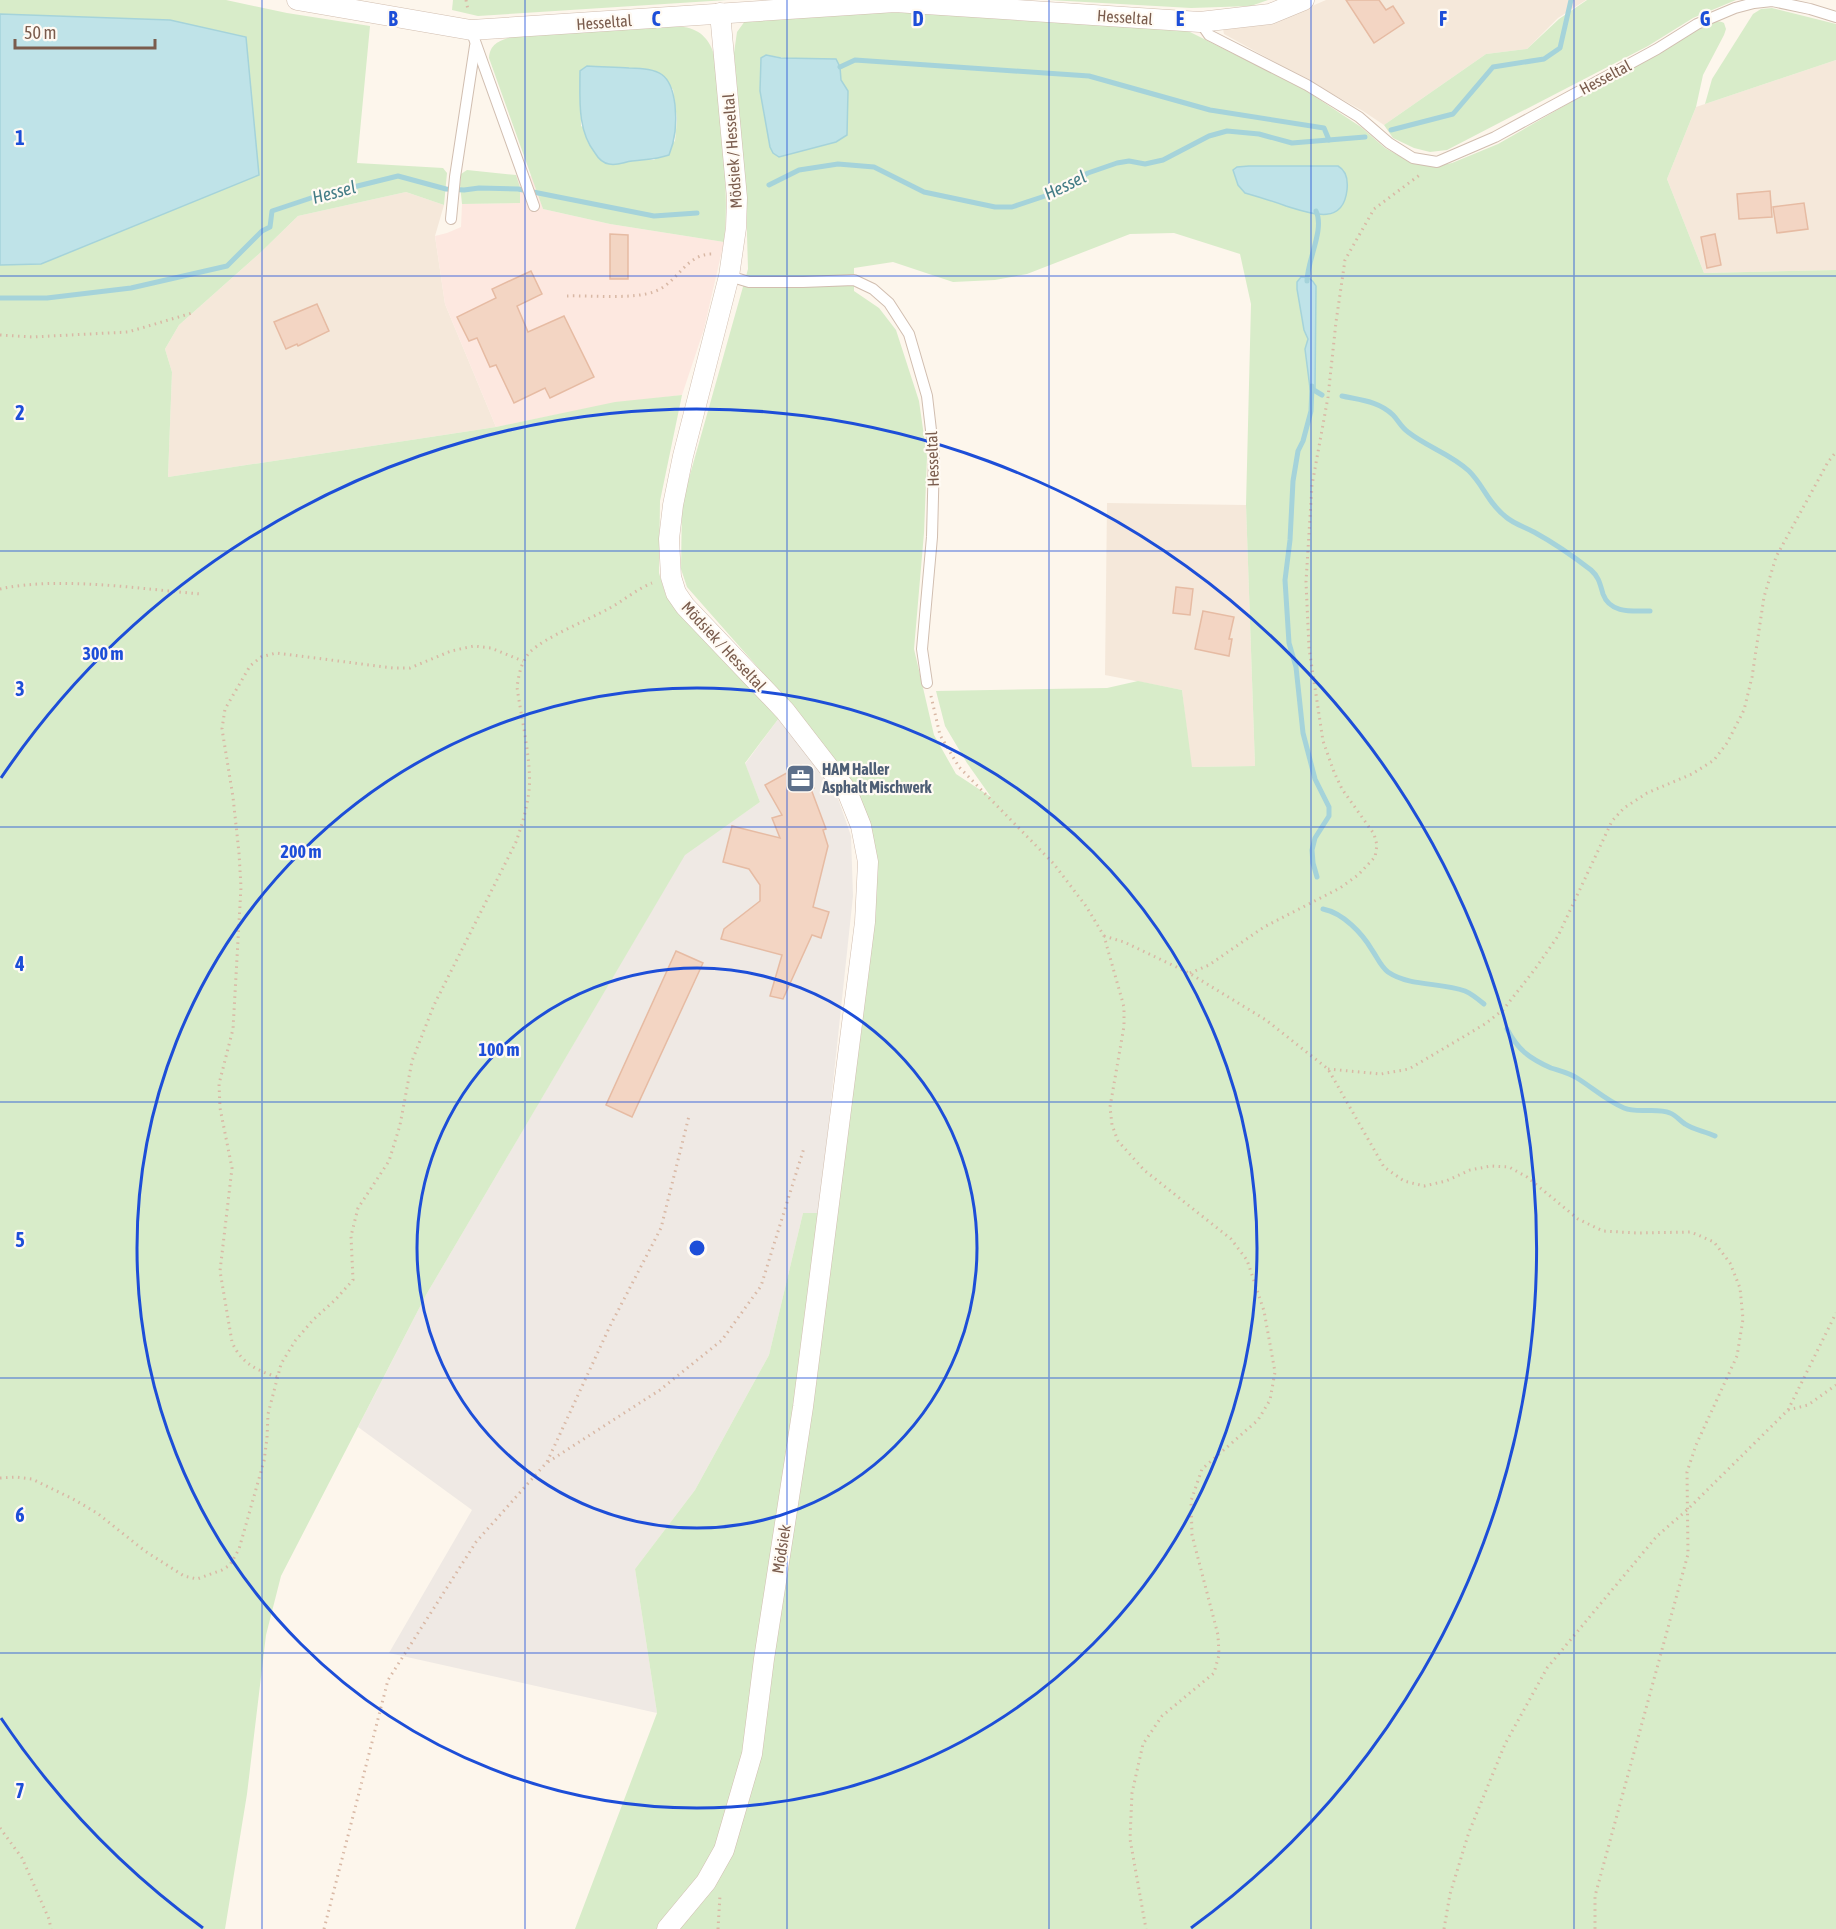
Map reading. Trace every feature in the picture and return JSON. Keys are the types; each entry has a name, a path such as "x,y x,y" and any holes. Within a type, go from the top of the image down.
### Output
{"street":[{"name":"Hesseltal","path":"297,0 473,37 720,13 896,2 1200,22 1270,14 1304,0"},
{"name":"Mödsiek / Hesseltal","path":"720,13 737,198 736,228 731,267 683,456 673,505 669,539 671,577 676,593 685,606 785,711 847,791 861,826 868,862 865,922 836,1148"},
{"name":"Mödsiek","path":"667,1929 706,1882 724,1850 752,1754 764,1659 803,1407 836,1148"}],"lane":[{"name":"Hesseltal","path":"1437,162 1495,137 1657,49 1697,24 1735,8 1772,1 1836,17"},
{"path":"1200,22 1209,34 1307,85 1359,117 1389,143 1413,158 1437,162"},
{"path":"451,219 473,37"},
{"path":"473,37 534,206"},
{"name":"Hesseltal","path":"731,267 749,282 854,280 873,289 890,303 909,334 927,396 934,456 932,537 921,649 927,683"}],"path":[{"path":"1189,973 1209,965 1264,927 1340,888 1358,875 1375,857 1377,845 1374,834 1342,789 1323,741 1310,648 1306,582 1312,485 1328,397 1345,260 1374,209 1437,162"},
{"path":"567,296 644,295 666,286 699,255 710,254 731,267"},
{"path":"0,335 32,337 128,332 192,313"},
{"path":"1328,1069 1381,1074 1408,1070 1485,1024 1503,1010 1558,936 1612,821 1624,808 1647,793 1692,774 1714,760 1727,743 1744,710 1752,677 1764,597 1776,557 1828,462 1836,452"},
{"path":"0,1478 32,1479 50,1486 97,1513 145,1551 184,1576 197,1579 210,1576 230,1565 239,1549 264,1461 268,1414 280,1364 295,1341 313,1320 353,1280 351,1236 358,1208 389,1161 400,1125 412,1061 434,1005 516,842 525,815 529,773 518,687 523,661 531,651 546,641 649,584 671,577"},
{"path":"0,589 34,584 81,585 201,594"},
{"path":"277,1377 257,1370 236,1352 232,1342 220,1271 232,1168 220,1108 219,1084 233,1029 241,887 235,819 222,729 225,708 250,666 261,657 276,653 393,668 410,668 451,651 474,646 491,648 523,661"},
{"path":"927,683 940,735 959,767 1053,863 1086,906 1104,936 1124,1007 1124,1026 1110,1107 1118,1141 1144,1170 1231,1239 1247,1260 1264,1311 1275,1372 1270,1400 1258,1420 1202,1469 1191,1501 1192,1535 1218,1635 1219,1655 1214,1673 1162,1716 1143,1744 1132,1793 1130,1839 1146,1929"},
{"path":"1104,936 1124,942 1189,973 1266,1020 1328,1069 1384,1167 1404,1181 1424,1186 1446,1181 1470,1170 1491,1166 1509,1167 1527,1177 1578,1219 1603,1231 1691,1232 1714,1242 1730,1263 1740,1288 1743,1319 1737,1356 1696,1445 1687,1473 1688,1554 1595,1896 1595,1929"},
{"path":"547,1462 609,1326 661,1228 689,1116"},
{"path":"324,1929 388,1680 476,1542 547,1462 660,1390 722,1340 761,1286 804,1148"},
{"path":"1444,1929 1450,1894 1469,1832 1505,1744 1547,1668 1657,1536 1687,1510 1788,1410 1836,1313"},
{"path":"1788,1410 1808,1405 1836,1385"},
{"path":"0,1828 22,1858 49,1919 51,1929"}],"shaded area":[{"path":"1326,0 1586,0 1558,18 1527,49 1486,54 1384,125 1224,34 1223,29 1275,22"},
{"path":"1836,60 1836,270 1704,273 1667,179 1696,107"},
{"path":"516,175 532,176 543,209 610,224 724,242 704,329 682,395 615,403 496,427 445,304 435,236 461,227 462,204 520,203 520,187"},
{"path":"406,192 444,205 435,236 445,304 496,427 168,477 172,372 165,349 179,325 298,216"},
{"path":"1107,503 1246,505 1255,766 1191,767 1182,690 1105,675"},
{"path":"779,718 832,781 851,836 853,896 819,1214 803,1213 769,1355 695,1490 635,1569 657,1713 389,1653 472,1510 358,1427 426,1295 685,854 760,802 745,764"}],"green space":[{"path":"0,0 226,0 287,13 370,26 357,163 443,168 447,173 444,205 406,192 298,216 179,325 165,349 172,372 168,477 496,427 615,402 682,395 660,501 659,573 666,596 779,718 745,763 760,802 685,855 426,1295 281,1576 266,1635 247,1794 225,1929 0,1929 0,265 41,264 170,20 0,14"},
{"path":"453,0 727,0 478,16 452,10"},
{"path":"1049,0 1268,0 1251,6 1191,8"},
{"path":"1587,0 1736,0 1693,18 1648,46 1447,150 1430,152 1414,148 1393,138 1384,125 1486,54 1527,49 1559,19"},
{"path":"1772,8 1836,24 1836,60 1705,104 1712,79 1753,14 1761,9"},
{"path":"895,10 1186,30 1302,88 1361,127 1385,148 1414,164 1437,166 1452,163 1498,144 1700,28 1715,22 1724,23 1726,29 1724,35 1703,75 1696,107 1667,179 1704,273 1836,270 1836,1929 575,1929 657,1713 635,1569 695,1490 769,1355 803,1213 832,1213 861,1034 876,861 792,706 687,587 681,569 682,503 748,269 746,200 734,53 737,32 745,21","holes":["766,55 840,67 841,80 848,91 847,135 836,142 779,157 773,153 760,91 761,58","1174,233 1240,254 1251,304 1246,505 1255,766 1192,767 1182,690 1138,681 1107,688 936,691 945,726 991,797 956,774 934,735 914,649 924,533 927,457 919,401 896,330 879,308 854,291 854,268 893,262 953,282 995,280 1027,274 1130,234"]},
{"path":"671,26 690,28 705,37 714,55 718,76 726,190 724,242 610,224 543,209 489,58 493,46 511,37","holes":["587,66 673,89 677,119 675,141 654,160 634,160 581,126 580,72"]},
{"path":"467,170 516,175 520,187 520,203 462,204 461,174"}],"water":[{"path":"0,14 170,20 246,37 259,175 41,264 0,265"},
{"path":"766,55 781,58 836,59 840,67 841,80 848,91 847,135 836,142 779,157 773,153 760,91 761,58"},
{"path":"587,66 656,71 667,79 673,94 676,118 675,136 669,155 615,165 599,158 589,144 582,124 580,71"},
{"path":"1338,166 1345,173 1347,180 1344,202 1332,213 1314,214 1245,193 1238,185 1233,170 1237,167"},
{"path":"1301,277 1310,279 1316,286 1315,391 1313,392 1310,388 1305,349 1308,339 1304,330 1297,289 1297,282"}],"building":[{"path":"1346,0 1379,0 1386,10 1393,6 1404,23 1374,43"},
{"path":"1770,191 1772,217 1739,219 1737,194"},
{"path":"1804,203 1808,229 1777,233 1773,207"},
{"path":"610,234 628,235 628,279 610,279"},
{"path":"1715,234 1721,265 1707,268 1701,237"},
{"path":"531,271 542,294 517,306 528,332 564,316 594,377 550,398 545,388 514,403 496,365 490,367 477,338 469,341 457,317 496,298 492,289"},
{"path":"317,304 329,331 298,346 297,344 286,349 274,322"},
{"path":"1176,587 1193,589 1190,615 1173,613"},
{"path":"1203,611 1234,617 1229,639 1232,639 1229,656 1195,649"},
{"path":"801,765 814,788 811,789 826,829 823,830 828,846 813,907 829,912 821,938 812,935 783,999 770,996 782,955 721,939 724,929 760,901 760,885 749,869 723,862 732,826 780,838 772,818 782,815 765,785"},
{"path":"676,951 703,963 632,1117 606,1105"}],"waterway":[{"name":"Hessel","path":"1391,130 1453,114 1493,67 1544,59 1560,48 1571,0"},
{"path":"840,67 855,60 1089,76 1210,110 1324,128 1329,140"},
{"name":"Hessel","path":"769,185 799,170 838,164 874,167 924,192 995,207 1012,207 1048,195 1088,173 1117,163 1129,161 1145,164 1163,160 1209,136 1227,131 1259,134 1292,143 1365,137"},
{"name":"Hessel","path":"0,298 47,298 131,288 227,266 262,231 270,227 272,211 317,196 398,176 446,189 518,189 654,216 697,213"},
{"path":"1307,281 1317,236 1316,211"},
{"path":"1312,386 1311,411 1298,451 1293,481 1285,580 1289,643 1296,667 1303,733 1315,779 1329,807 1329,816 1315,838 1312,850 1317,877"},
{"path":"1312,389 1322,395"},
{"path":"1342,396 1369,402 1388,410 1408,432 1462,465 1474,477 1495,506 1512,522 1549,541 1591,570 1598,578 1603,594 1611,605 1623,610 1650,611"},
{"path":"1323,909 1338,915 1351,925 1363,937 1388,972 1406,980 1456,988 1473,995 1484,1004"},
{"path":"1507,1029 1515,1043 1530,1057 1574,1076 1618,1105 1629,1110 1665,1111 1688,1126 1715,1136"}],"place":[{"name":"HAM Haller Asphalt Mischwerk","path":"801,778"}]}
